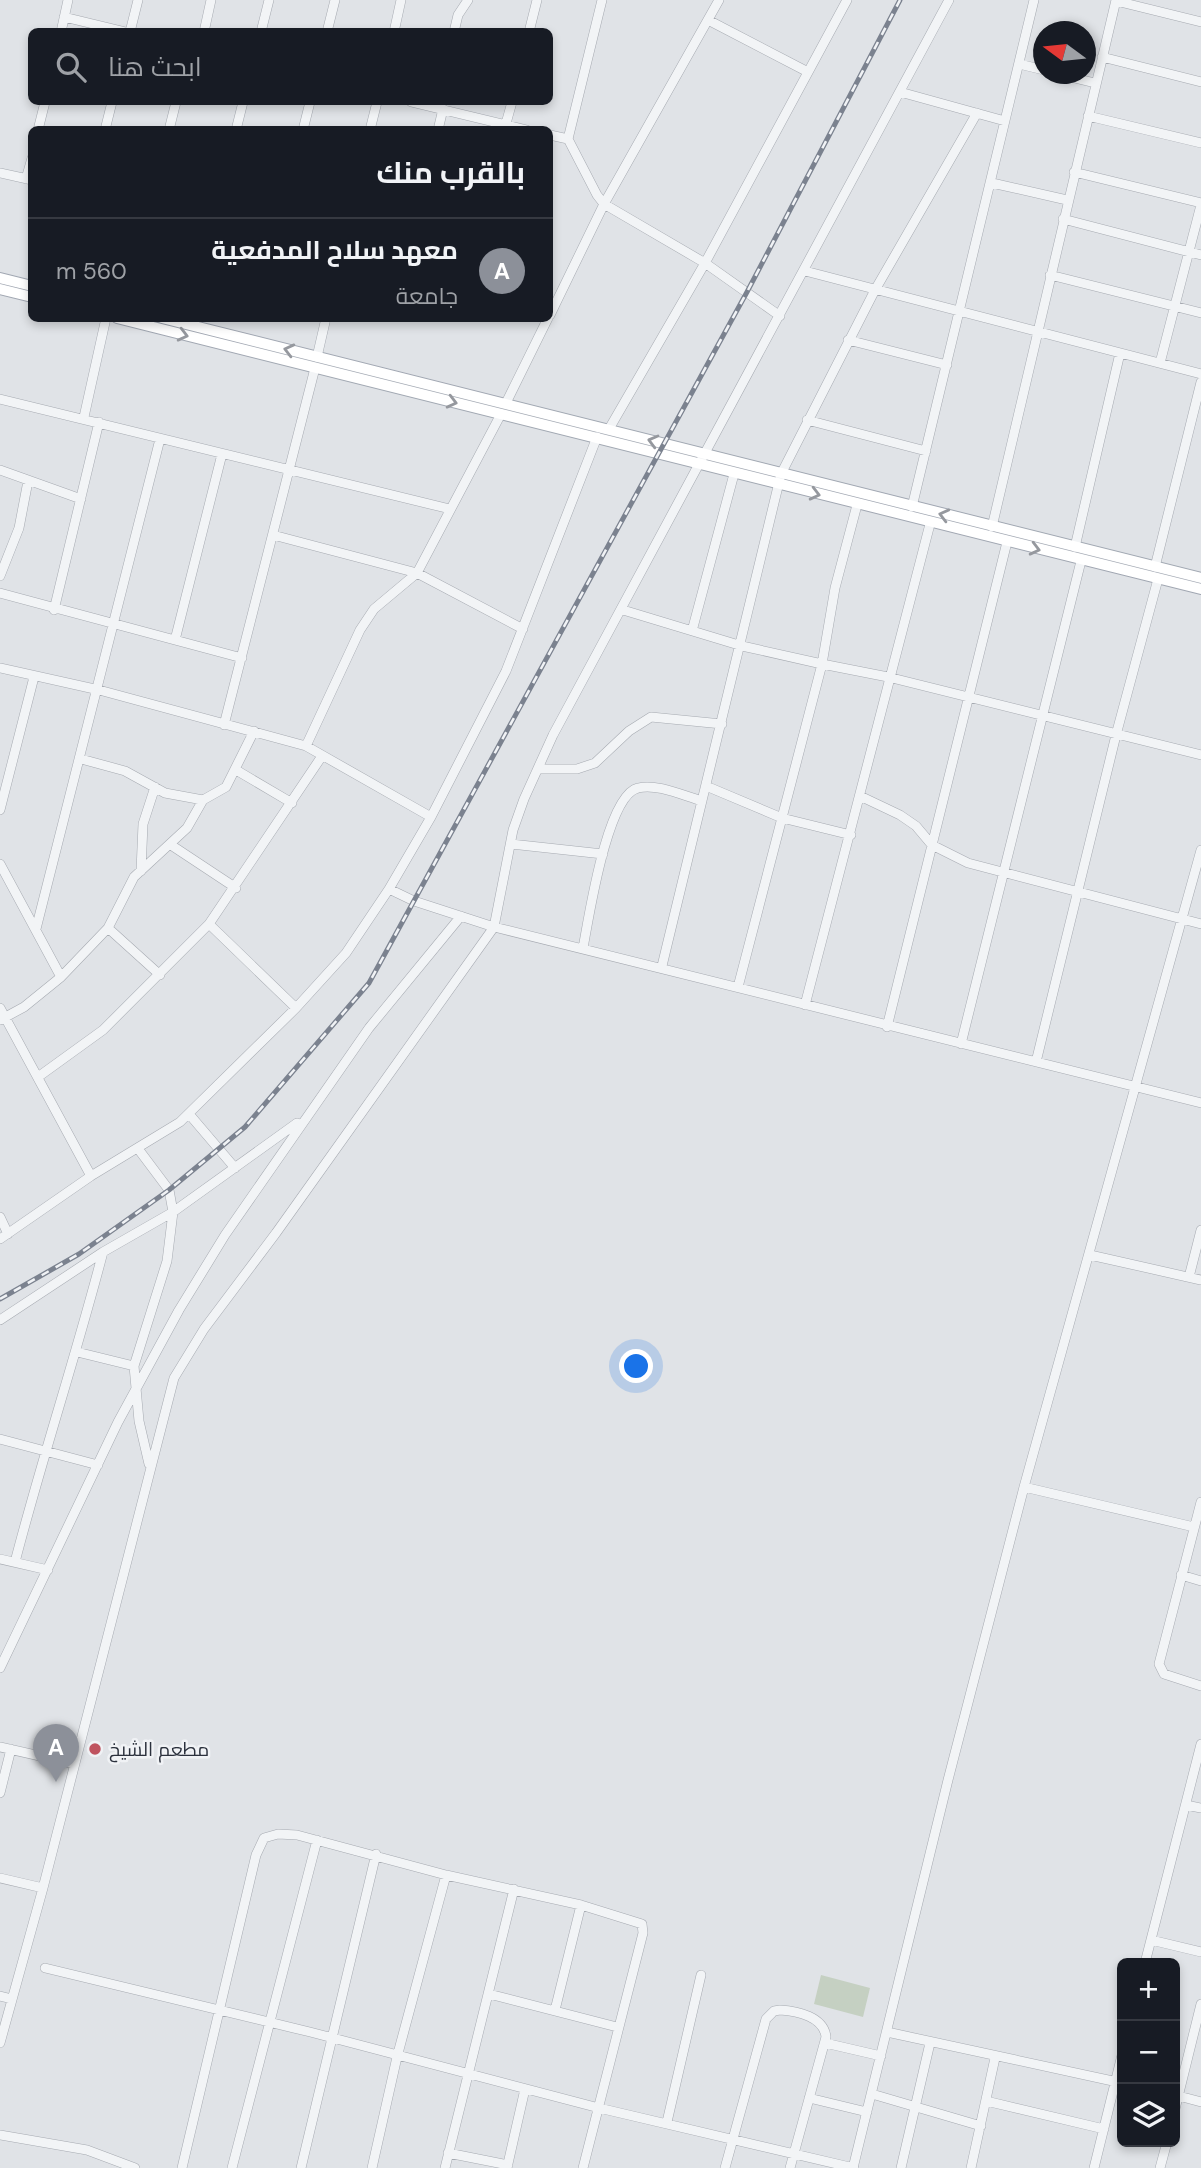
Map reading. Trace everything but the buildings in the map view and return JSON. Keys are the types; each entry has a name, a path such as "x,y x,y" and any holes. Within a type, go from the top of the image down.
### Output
{"main road":[{"path":"0,278 28,285"},
{"path":"0,289 28,296"},
{"path":"135,322 503,408 609,429 700,459 734,474 779,480 912,507 1201,578"},
{"path":"176,322 316,363"},
{"path":"503,408 597,437 700,459 779,480 857,505 1201,589"}],"street":[{"path":"62,28 68,0"},
{"path":"129,28 138,0"},
{"path":"205,28 211,0"},
{"path":"262,28 269,0"},
{"path":"328,28 335,0"},
{"path":"395,28 401,0"},
{"path":"455,28 458,15 468,0"},
{"path":"530,28 537,0"},
{"path":"602,0 568,139 597,195 604,204 705,262 780,316"},
{"path":"553,307 604,204 719,0"},
{"path":"609,429 705,262 847,0"},
{"path":"0,2043 43,1888 174,1378 192,1346 494,927 510,844 524,799 562,716 623,610 700,459 805,271 949,0"},
{"path":"912,507 1034,0"},
{"path":"1096,83 1116,0 1201,22"},
{"path":"64,17 111,28"},
{"path":"708,20 808,72"},
{"path":"1102,57 1201,82"},
{"path":"1019,64 1033,67"},
{"path":"992,527 1096,84"},
{"path":"900,92 1006,121"},
{"path":"39,126 44,105"},
{"path":"106,126 111,105"},
{"path":"170,126 175,105"},
{"path":"237,126 242,105"},
{"path":"304,126 309,105"},
{"path":"371,126 376,105"},
{"path":"505,126 511,105"},
{"path":"439,126 438,106 502,126"},
{"path":"662,966 742,646 779,480 848,340 977,113"},
{"path":"1087,116 1201,143"},
{"path":"553,136 568,139"},
{"path":"1074,172 1201,204 1160,363"},
{"path":"0,173 28,180"},
{"path":"992,183 1068,200"},
{"path":"1063,219 1201,255"},
{"path":"805,271 1201,374"},
{"path":"1050,275 1201,313"},
{"path":"84,417 105,322"},
{"path":"225,725 325,322"},
{"path":"306,746 360,630 374,609 417,573 546,322"},
{"path":"848,340 947,365"},
{"path":"1075,547 1120,353"},
{"path":"1155,567 1201,382"},
{"path":"0,399 84,417 288,472 450,509"},
{"path":"807,421 926,451"},
{"path":"54,610 99,422"},
{"path":"0,1217 4,1236 91,1176 139,1150 189,1114 296,1008 346,953 389,889 431,817 506,671 597,437"},
{"path":"36,929 99,690 160,439"},
{"path":"175,640 222,454"},
{"path":"0,470 81,499"},
{"path":"692,631 734,474"},
{"path":"0,576 19,528 28,481"},
{"path":"738,987 822,664 835,588 857,505"},
{"path":"805,1005 930,523"},
{"path":"273,535 417,573 523,629"},
{"path":"887,1027 1007,542"},
{"path":"961,1044 1081,561"},
{"path":"1036,1062 1116,735 1158,579"},
{"path":"0,593 54,610 242,658"},
{"path":"623,610 742,646 888,677 1201,755"},
{"path":"0,668 99,690 306,746 431,817"},
{"path":"0,810 34,677"},
{"path":"538,769 577,769 595,763 629,731 651,717 722,724"},
{"path":"3,1019 24,1007 61,977 108,928 122,898 141,871 187,828 203,800 221,791 236,770 254,731"},
{"path":"38,1077 103,1030 209,924 236,888 322,756"},
{"path":"81,759 125,771 165,793 203,800"},
{"path":"236,770 292,803"},
{"path":"706,786 782,818 851,835"},
{"path":"141,871 143,824 155,787"},
{"path":"583,948 603,854 619,803 632,790 650,787 702,801"},
{"path":"860,796 900,815 916,826 932,845 968,863 1201,924"},
{"path":"510,844 603,854"},
{"path":"171,845 236,888"},
{"path":"45,1968 269,2022 598,2108 733,2137 854,2168 1024,1487 1201,850"},
{"path":"0,864 61,977"},
{"path":"389,889 414,901 494,927 662,966 887,1027 1201,1103"},
{"path":"0,1668 137,1387 205,1267 304,1118 369,1028 461,916"},
{"path":"209,924 296,1008"},
{"path":"108,928 160,975"},
{"path":"0,1008 3,1019 38,1077 91,1176"},
{"path":"189,1114 235,1168"},
{"path":"0,1320 103,1252 173,1212 304,1118"},
{"path":"139,1150 169,1190 173,1212 167,1261 134,1366 139,1421 150,1466"},
{"path":"1189,1278 1201,1230"},
{"path":"15,1562 44,1449 77,1352 103,1252"},
{"path":"1090,1255 1201,1280"},
{"path":"77,1352 134,1366"},
{"path":"0,1438 99,1465"},
{"path":"1024,1487 1194,1527"},
{"path":"1201,1502 1159,1664 1164,1674 1201,1686"},
{"path":"0,1559 48,1570"},
{"path":"1181,1575 1201,1580"},
{"path":"1146,1958 1201,1744"},
{"path":"0,1747 75,1764"},
{"path":"0,1793 11,1749"},
{"path":"1186,1805 1201,1808"},
{"path":"182,2168 256,1855 264,1838 278,1834 317,1840 446,1875 581,1905 638,1921 643,1926 583,2168"},
{"path":"232,2168 317,1840"},
{"path":"301,2168 376,1854"},
{"path":"372,2168 397,2057 446,1875"},
{"path":"0,1878 43,1888"},
{"path":"445,2168 514,1889"},
{"path":"555,2010 581,1905"},
{"path":"1151,1940 1201,1952"},
{"path":"667,2122 701,1975"},
{"path":"489,1994 617,2027"},
{"path":"0,1996 12,1999"},
{"path":"1179,2084 1201,2004"},
{"path":"725,2168 755,2053 774,2011 789,2011 816,2020 825,2029 825,2043 790,2168"},
{"path":"887,2032 995,2058 1117,2082"},
{"path":"825,2043 881,2056"},
{"path":"901,2168 930,2043"},
{"path":"971,2168 995,2058"},
{"path":"1096,2168 1104,2129 1118,2084"},
{"path":"448,2153 507,2167 525,2089"},
{"path":"872,2094 981,2126"},
{"path":"1180,2097 1201,2102"},
{"path":"809,2098 867,2112"},
{"path":"986,2101 1104,2129"},
{"path":"0,2135 87,2150 135,2168"},
{"path":"1160,2168 1166,2147"}],"green space":[{"path":"821,1975 870,1988 863,2017 814,2004"}],"railway":[{"path":"0,1299 79,1254 169,1190 245,1127 369,983 747,292 900,0"}],"place":[{"name":"مطعم الشيخ","path":"95,1749"},
{"name":"معهد سلاح المدفعية","path":"56,1782"}]}
